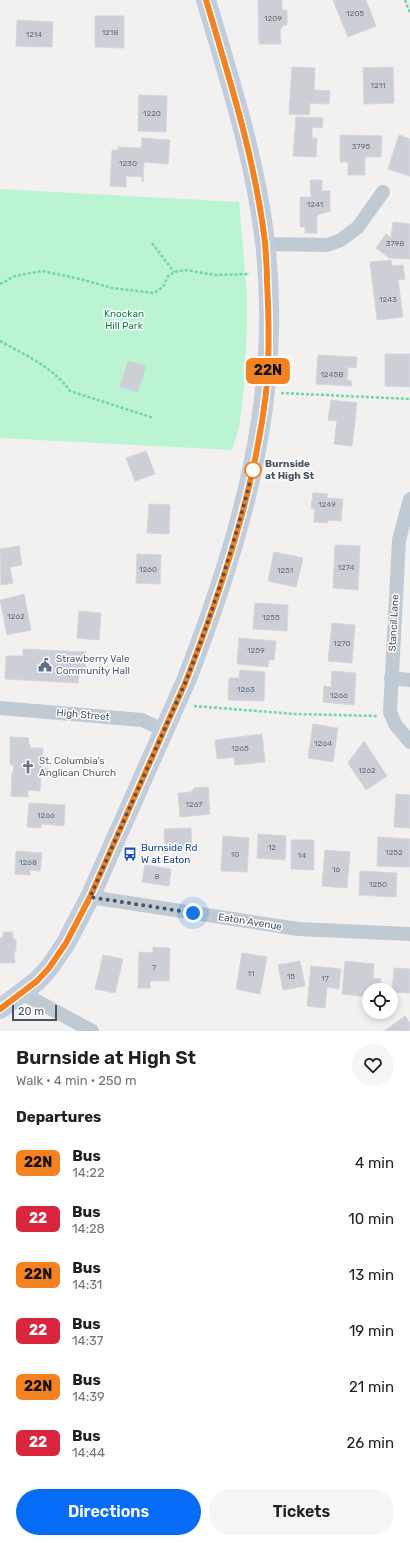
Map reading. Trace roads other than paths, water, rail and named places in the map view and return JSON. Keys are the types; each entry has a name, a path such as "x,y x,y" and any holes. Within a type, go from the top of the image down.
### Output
{"street":[{"path":"0,1009 37,981 49,968 66,943 90,897 197,652 239,524 257,452 266,393 270,328 265,244 246,137 206,0"},
{"path":"265,244 327,245 342,240 358,227 383,192"},
{"name":"Stancil Lane","path":"410,499 399,540 390,712 395,724 410,742"},
{"path":"391,678 410,680"},
{"name":"High Street","path":"0,708 142,720 164,730"},
{"name":"Eaton Avenue","path":"90,897 298,929 410,934"},
{"path":"22,993 92,1031"}],"place":[{"name":"Burnside at High St","path":"253,470"},
{"name":"Strawberry Vale Community Hall","path":"45,665"},
{"name":"St. Columbia's Anglican Church","path":"28,767"},
{"name":"Burnside Rd W at Eaton","path":"130,854"}],"park label":[{"name":"Knockan Hill Park","path":"124,320"}]}
